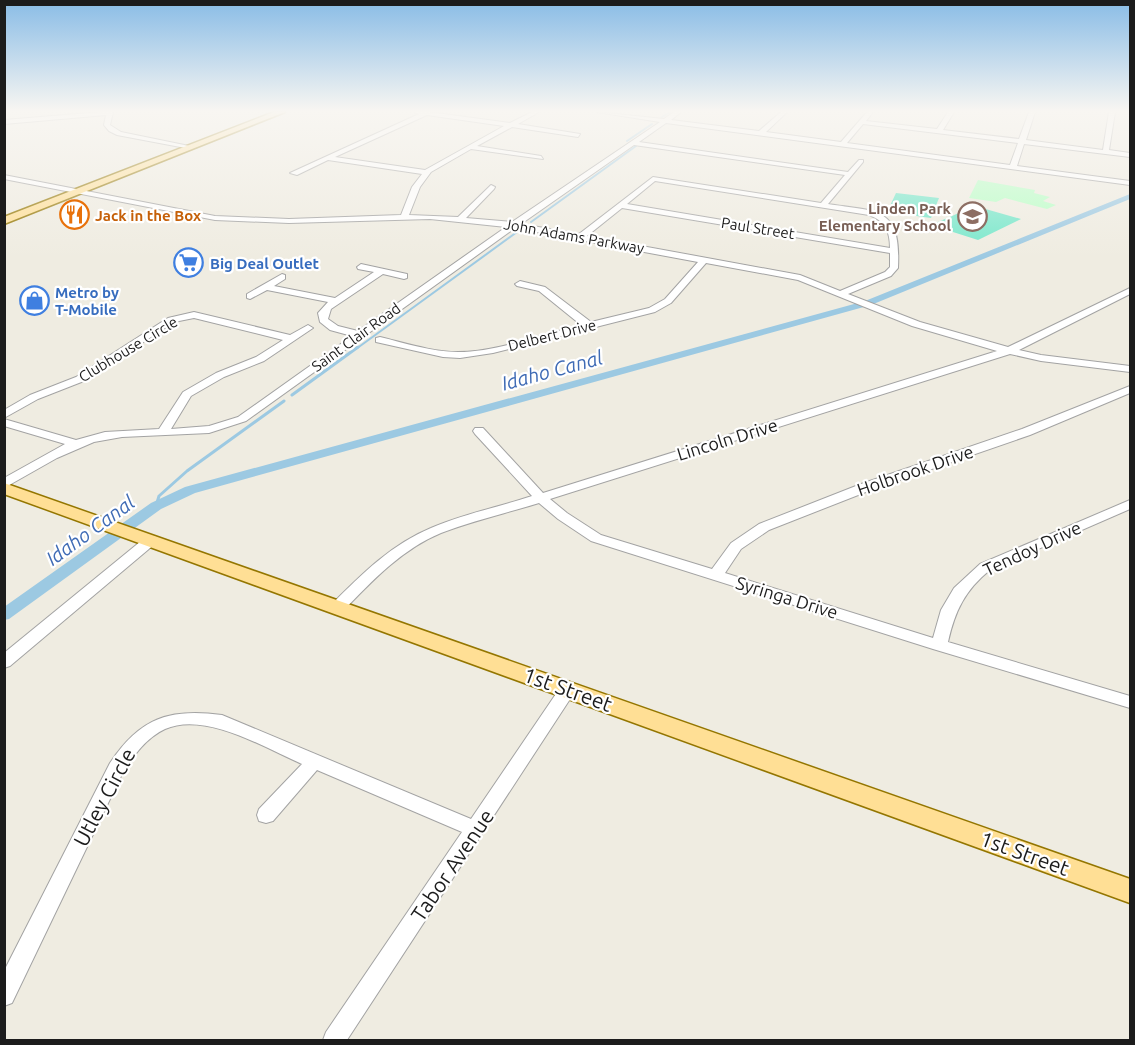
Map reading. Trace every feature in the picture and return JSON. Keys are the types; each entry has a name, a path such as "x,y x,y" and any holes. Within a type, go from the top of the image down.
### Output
{"main road":[{"path":"4,220 156,161"},
{"name":"1st Street","path":"4,486 568,689 1130,885"}],"street":[{"path":"294,173 322,161"},
{"path":"347,161 426,172"},
{"path":"405,216 416,187 426,172 446,161"},
{"name":"Saint Clair Road","path":"4,486 52,455 76,444 106,436 201,432 231,424 608,161"},
{"path":"758,161 850,174"},
{"path":"823,205 861,161"},
{"path":"960,161 1130,183"},
{"path":"1012,167 1014,161"},
{"name":"John Adams Parkway","path":"4,177 188,214 236,220 309,221 405,216 462,218 515,225 800,278 933,330 1009,351 1131,369"},
{"path":"581,237 652,178 823,205 885,218 891,224 895,251 892,272 842,293"},
{"path":"462,218 491,187"},
{"name":"Paul Street","path":"621,205 895,251"},
{"name":"Delbert Drive","path":"380,340 443,354 460,355 493,350 660,306 668,301 704,260"},
{"path":"361,267 404,276"},
{"path":"360,335 334,328 323,320 322,314 327,307 382,271"},
{"path":"250,296 282,277"},
{"path":"520,284 542,289 589,326"},
{"path":"266,287 336,302"},
{"name":"Lincoln Drive","path":"338,607 371,573 396,554 435,531 1009,351 1131,291"},
{"name":"Clubhouse Circle","path":"4,415 34,397 80,379 119,355 134,342 179,317 194,315 292,339"},
{"path":"164,433 187,394 220,375 260,359 308,328"},
{"name":"Holbrook Drive","path":"716,575 736,546 764,527 866,487 1026,432 1131,389"},
{"path":"4,422 76,444"},
{"name":"Syringa Drive","path":"479,431 539,497 570,524 596,538 1131,702"},
{"name":"Tendoy Drive","path":"939,645 951,601 976,573 985,567 1131,504"},
{"path":"4,662 144,538"},
{"name":"Tabor Avenue","path":"334,1041 568,689"},
{"name":"Utley Circle","path":"4,995 129,745 143,734 172,720 205,719 222,722 476,830"},
{"path":"266,815 315,761"}],"green space":[{"path":"978,180 1035,190 1034,193 1050,197 1043,201 1056,205 1047,209 1005,198 996,202 969,198"},
{"path":"896,193 939,198 931,218 887,212"},
{"path":"975,206 1021,219 978,240 931,225"}],"waterway":[{"path":"531,222 616,161"},
{"name":"Idaho Canal","path":"4,615 156,506 190,490 868,303 1130,196"},
{"path":"356,349 517,232"},
{"path":"292,395 358,347"},
{"path":"156,506 159,496 187,471 284,401"}],"place":[{"name":"Jack in the Box","path":"74,215"},
{"name":"Linden Park Elementary School","path":"972,217"},
{"name":"Big Deal Outlet","path":"189,263"},
{"name":"Metro by T-Mobile","path":"34,301"}]}
